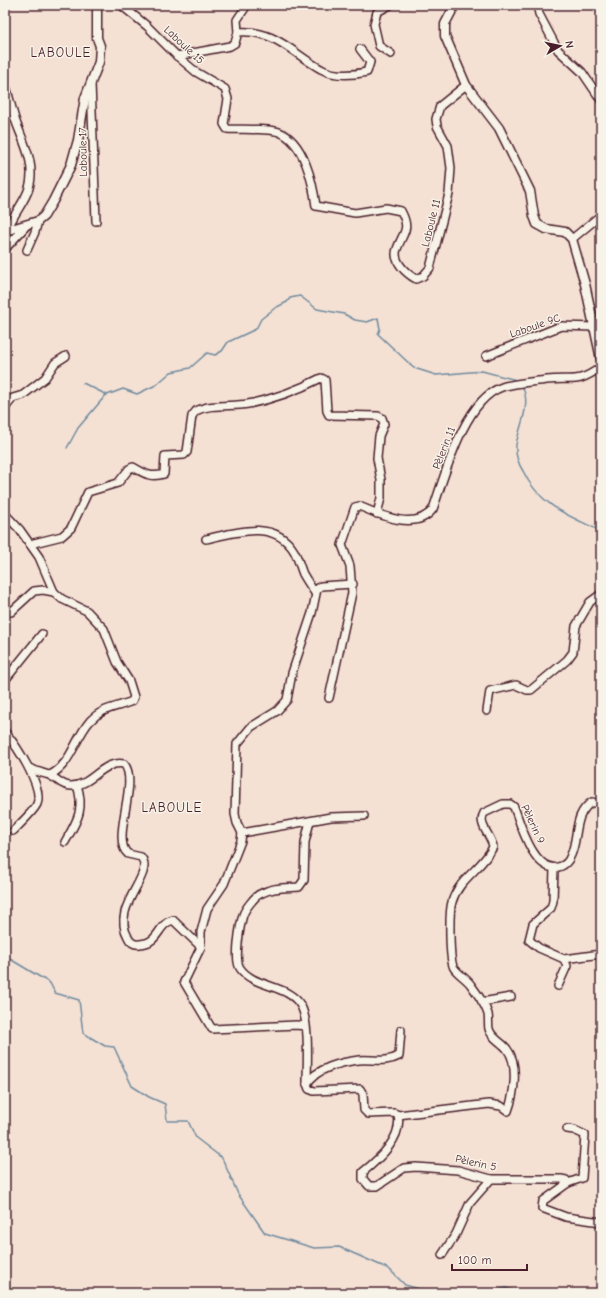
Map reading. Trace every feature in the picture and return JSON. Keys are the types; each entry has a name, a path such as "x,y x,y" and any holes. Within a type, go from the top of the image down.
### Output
{"main road":[{"path":"6,230 38,221 53,201 71,165 78,140 84,98 99,62 100,46 97,38 97,5"},
{"path":"455,5 444,24 445,36 466,85 499,128 530,191 534,216 537,224 546,229 565,232 572,239 585,284 601,359"}],"street":[{"name":"Laboule 15","path":"121,5 147,26 177,56 196,72 225,89 228,99 224,124 227,129 280,132 296,144 313,186 316,206 355,213 386,208"},
{"path":"177,56 230,46 235,43 238,32 237,20 245,5"},
{"path":"390,5 377,12 374,24 379,46 391,54"},
{"path":"537,5 539,14 558,50 582,72 601,100"},
{"path":"238,32 253,30 282,42 323,70 351,75 367,72 370,62 360,49"},
{"path":"5,83 17,123 27,147 31,171 29,189 6,230"},
{"name":"Laboule 17","path":"91,83 96,221"},
{"name":"Laboule 11","path":"386,208 401,211 406,220 406,232 396,250 397,260 408,274 416,279 423,276 430,268 450,194 451,168 448,146 437,126 436,119 440,106 466,85"},
{"path":"572,239 601,215"},
{"path":"27,250 38,221"},
{"path":"5,249 27,225"},
{"name":"Laboule 9C","path":"486,356 561,326 594,327"},
{"path":"5,408 13,398 23,395 45,378 56,363 66,356"},
{"name":"Pèlerin 11","path":"352,584 350,566 342,545 355,507 359,506 377,514 396,519 412,520 429,515 433,509 464,425 480,404 491,394 501,387 548,380 583,378 601,367"},
{"path":"30,544 66,533 71,528 88,492 118,483 129,469 133,467 154,477 164,474 166,456 184,455 186,452 192,416 196,411 210,407 246,404 273,398 321,378 325,380 327,411 329,415 378,416 382,418 384,424 379,436 377,458 381,480 381,498 377,514"},
{"path":"5,514 20,530 39,557 54,592"},
{"path":"206,539 248,530 262,530 283,537 295,552 303,574 315,593"},
{"path":"305,1026 296,1025 212,1029 184,982 201,947 201,932 207,909 224,884 242,841 242,833 237,823 235,814 238,744 251,727 277,711 286,700 299,652 312,613 315,593 321,586 352,584 350,604 329,698"},
{"path":"11,612 34,592 43,590 54,592 87,612 99,623 107,635 117,662 123,670 132,690 133,699 130,702 112,706 91,720 68,757 58,770 50,775"},
{"path":"487,711 490,691 516,685 527,690 531,690 567,660 573,652 576,626 590,602 601,594"},
{"path":"5,680 42,634"},
{"path":"5,732 18,748 29,768 37,792 37,805 13,831"},
{"path":"29,768 50,775 66,785 78,785 104,768 117,763 124,764 130,774 123,814 124,847 128,854 141,857 143,862 140,880 124,912 124,926 128,938 136,944 147,943 156,937 163,926 173,920 201,947"},
{"path":"65,842 77,821 81,808 81,797 78,785"},
{"path":"601,808 596,803 592,802 588,805 579,818 572,854 568,861 561,867 554,868 553,901 551,908 533,924 529,940 539,948 564,959 601,954"},
{"name":"Pèlerin 9","path":"482,1002 471,985 454,968 451,958 451,929 449,919 451,903 459,884 488,858 493,847 483,824 482,816 484,813 507,803 514,807 527,841 537,858 546,866 554,868"},
{"path":"242,833 331,816 364,816"},
{"path":"310,821 305,842 304,880 298,887 273,889 259,894 244,914 238,949 238,964 240,970 249,977 272,985 295,999 301,1006 308,1044 307,1084 310,1089 314,1091 360,1089 363,1094 364,1110 366,1112 394,1113 398,1115 489,1104 501,1106 508,1111 515,1083 512,1063 507,1049 498,1042 489,1030 488,1014 482,1002 511,997"},
{"path":"558,986 566,966 564,959"},
{"path":"307,1084 311,1077 335,1065 359,1060 391,1060 399,1056 401,1030"},
{"name":"Pèlerin 5","path":"398,1115 399,1126 387,1151 363,1172 363,1179 370,1186 377,1186 404,1168 416,1167 458,1170 490,1179 561,1179 566,1180 568,1183"},
{"path":"567,1129 584,1134 586,1139 582,1178 568,1183 543,1201 542,1208 566,1217 601,1222"},
{"path":"442,1255 456,1234 470,1203 490,1179"}],"waterway":[{"path":"83,383 107,395 123,389 137,394 156,385 171,372 190,368 207,353 215,355 222,351 228,342 256,329 261,319 275,308 287,302 290,298 300,296 317,309 344,314 355,320 367,322 378,318 380,329 378,334 414,368 436,375 482,371 520,381"},
{"path":"522,386 526,401 524,416 516,445 517,459 521,468 537,493 546,501 566,514 601,531"},
{"path":"67,448 78,428 106,395"},
{"path":"5,956 50,983 55,993 79,1000 83,1033 105,1046 114,1047 132,1086 149,1097 165,1104 167,1121 188,1121 196,1138 222,1158 238,1194 265,1233 314,1248 339,1247 389,1269 405,1285 423,1290 447,1293"},
{"path":"486,1293 506,1288 521,1293"}],"district":[{"name":"LABOULE","path":"61,52"},
{"name":"LABOULE","path":"172,807"}]}
